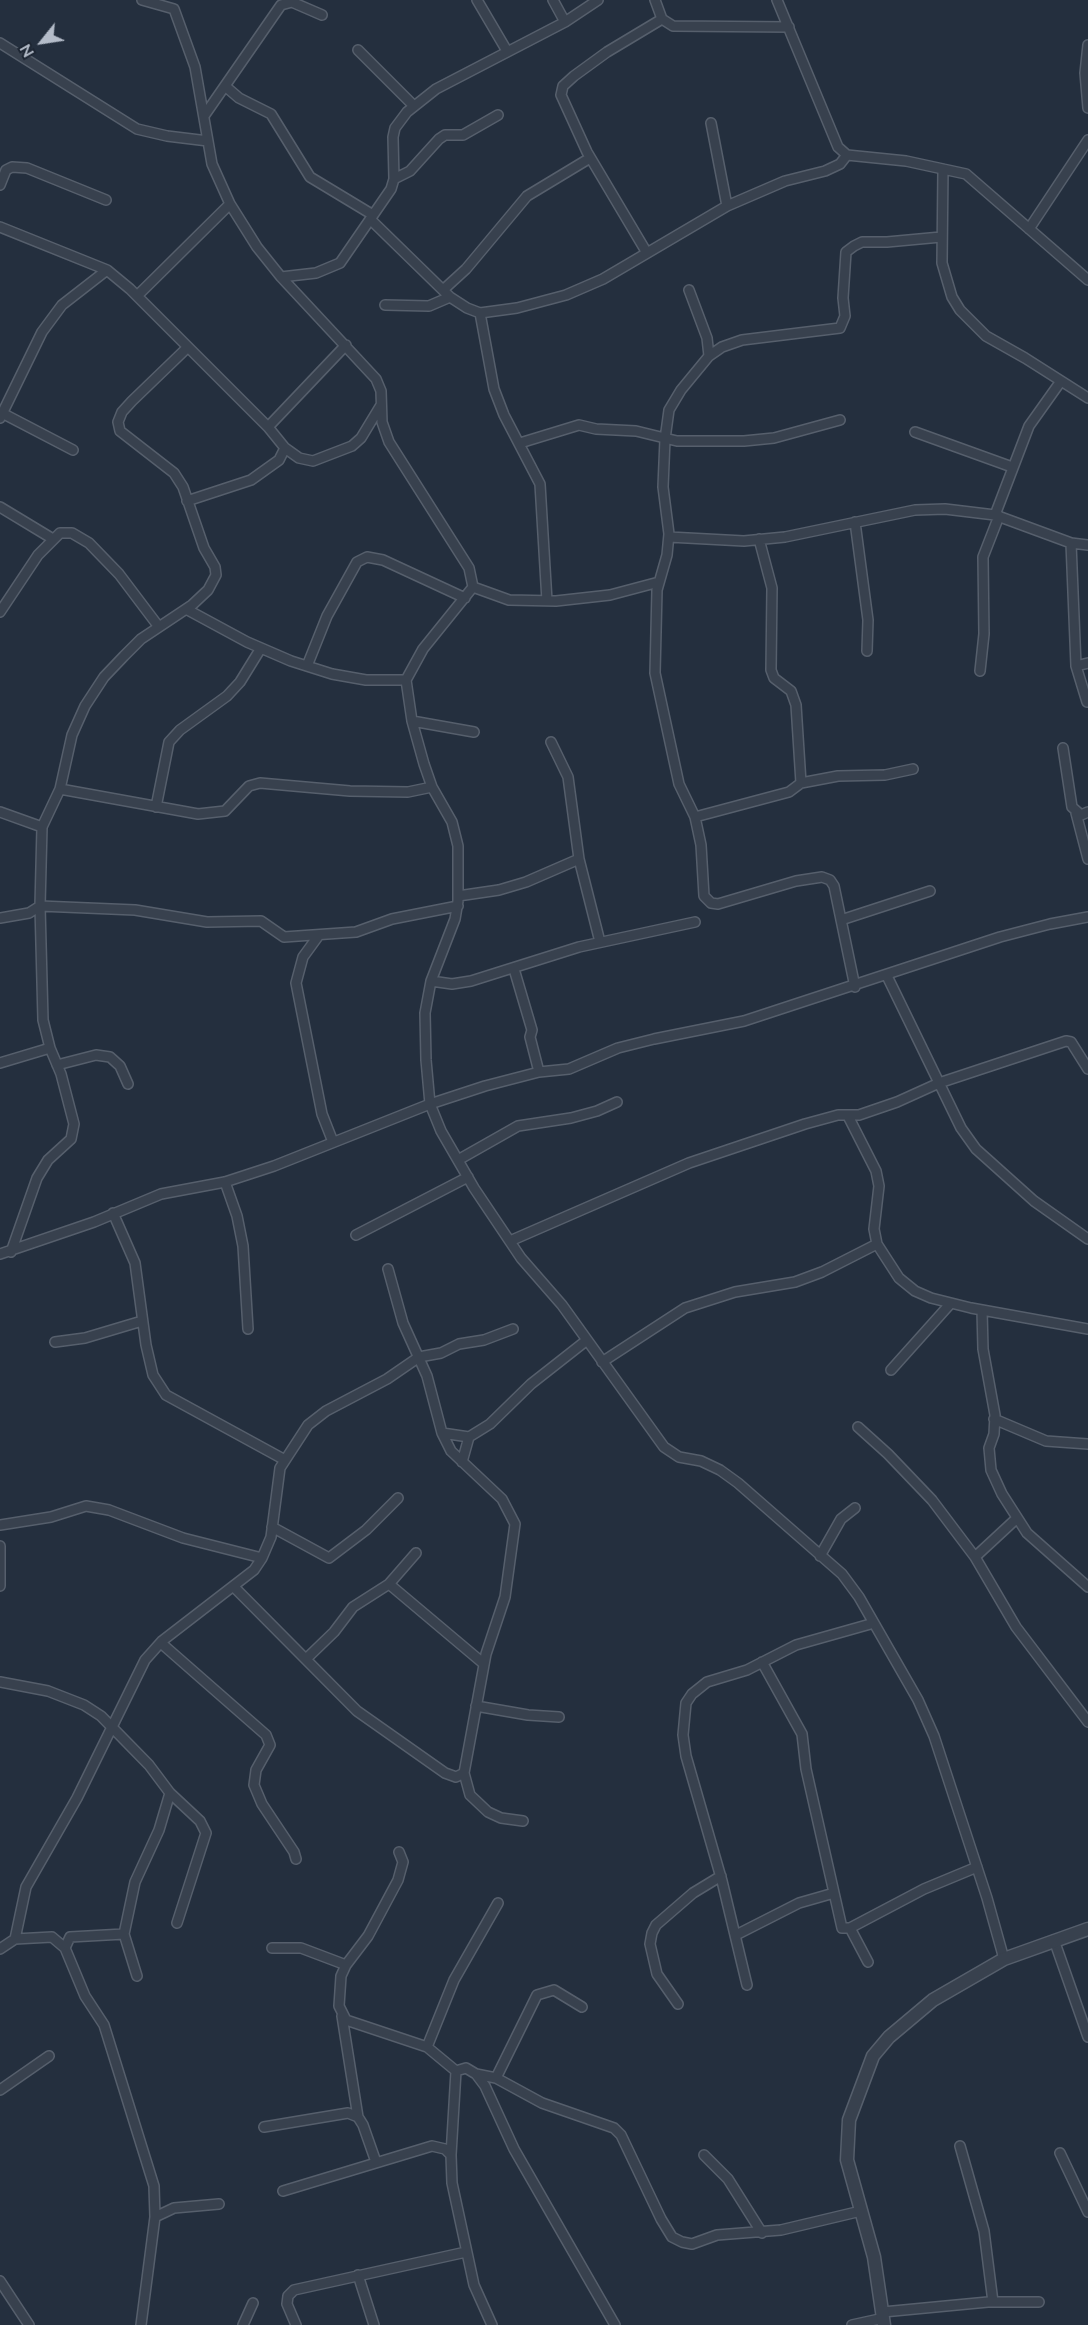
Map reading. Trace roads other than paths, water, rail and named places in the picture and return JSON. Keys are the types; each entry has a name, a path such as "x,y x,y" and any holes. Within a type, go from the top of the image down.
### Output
{"street":[{"path":"142,0 173,5 195,67 212,164 230,204 257,247 281,278 376,379 381,391 382,422 389,442 469,568 473,587 423,649 406,680 412,721 432,787 452,822 458,846 458,906 449,942 431,981 425,1013 430,1104 441,1131 468,1178 510,1241 664,1447 679,1457 701,1461 720,1470 842,1574 874,1623 918,1700 934,1736 1004,1959"},
{"path":"477,0 507,51"},
{"path":"553,0 565,22"},
{"path":"281,278 316,273 340,263 391,189 394,179 393,137 395,128 414,106 436,89 565,22 598,0"},
{"path":"655,0 662,19 673,26 789,27"},
{"path":"777,0 838,147 847,155 906,161 966,174 1088,280"},
{"path":"204,116 281,5 292,2 322,15"},
{"path":"647,253 590,158 561,95 563,86 607,52 662,19"},
{"path":"0,43 137,129 167,136 208,141"},
{"path":"1088,45 1085,73 1088,108"},
{"path":"358,50 414,106"},
{"path":"225,86 239,98 271,114 310,177 372,218 447,293 480,313 517,308 566,295 603,279 727,206 785,181 825,171 840,164 847,155"},
{"path":"394,179 410,171 445,135 463,135 498,115"},
{"path":"711,123 727,206"},
{"path":"1029,229 1088,140"},
{"path":"385,305 429,306 447,293 527,196 590,158"},
{"path":"0,185 6,170 12,167 27,168 106,200"},
{"path":"943,169 942,263 952,297 969,321 986,336 1088,398"},
{"path":"137,296 230,204"},
{"path":"0,227 107,270 188,346 268,427 285,448 299,458 313,461 352,446 361,438 381,405"},
{"path":"855,987 834,886 830,880 822,877 796,881 718,904 711,903 705,896 701,845 695,817 679,784 655,673 660,582 669,537 663,487 665,439 669,410 709,356 722,347 742,340 836,330 843,324 846,252 854,246 862,242 941,237"},
{"path":"73,450 1,415 48,323 62,305 107,270"},
{"path":"689,290 707,338 709,356"},
{"path":"480,313 494,389 540,484 543,503 547,601"},
{"path":"268,427 346,345"},
{"path":"11,1252 37,1178 48,1160 71,1139 75,1124 43,1020 40,906 42,826 60,789 72,735 85,706 104,677 141,639 186,609 208,590 216,575 215,567 204,548 174,473 120,431 118,422 122,412 132,401 188,346"},
{"path":"980,671 984,634 983,557 1012,467 1029,426 1061,381"},
{"path":"520,443 579,424 596,429 636,431 665,439 717,442 774,438 840,420"},
{"path":"915,432 1012,467"},
{"path":"187,501 251,480 279,460 285,448"},
{"path":"0,507 53,539"},
{"path":"669,537 759,539 785,537 915,510 945,509 997,516 1071,543 1088,545"},
{"path":"855,522 867,620 867,651"},
{"path":"0,612 38,555 60,533 72,533 89,543 119,574 159,627"},
{"path":"759,539 772,588 771,670 774,678 791,691 796,705 801,783"},
{"path":"1071,543 1076,666 1087,702"},
{"path":"307,666 327,616 357,562 367,557 383,560 465,598"},
{"path":"473,587 509,600 547,601 610,595 660,582"},
{"path":"186,609 261,648 307,666 332,674 366,680 406,680"},
{"path":"156,807 169,742 180,730 227,696 240,682 261,648"},
{"path":"1076,666 1088,663"},
{"path":"412,721 474,732"},
{"path":"551,742 568,777 579,859 600,942"},
{"path":"1063,748 1072,807 1076,813 1088,859"},
{"path":"695,817 789,792 801,783 838,776 885,776 914,769"},
{"path":"60,789 156,807 215,814 225,811 249,786 260,783 350,791 408,792 432,787"},
{"path":"0,812 42,826"},
{"path":"1076,813 1081,816 1088,812"},
{"path":"458,896 499,890 526,882 579,859"},
{"path":"841,920 930,891"},
{"path":"0,918 29,913 40,906 135,910 207,922 261,921 284,937 294,937 356,932 392,919 458,906"},
{"path":"0,1254 11,1252 160,1194 225,1182 333,1143 430,1104 539,1072 569,1069 618,1048 744,1021 855,987 1000,937 1088,917"},
{"path":"431,981 452,984 471,981 600,942 695,922"},
{"path":"319,935 303,957 296,983 322,1114 333,1143"},
{"path":"294,937 303,957"},
{"path":"514,969 532,1030 530,1037 539,1072"},
{"path":"887,976 961,1128 976,1149 1034,1201 1088,1239"},
{"path":"510,1241 688,1163 805,1124 838,1115 859,1116 939,1083 1066,1041 1071,1042 1088,1069"},
{"path":"0,1064 50,1048"},
{"path":"57,1065 96,1055 110,1057 120,1066 128,1084"},
{"path":"458,1160 518,1126 580,1116 617,1102"},
{"path":"848,1116 876,1171 879,1186 874,1229 877,1245 899,1278 915,1291 951,1303 982,1311 1088,1329"},
{"path":"356,1235 468,1178"},
{"path":"225,1182 237,1216 243,1246 248,1329"},
{"path":"113,1213 135,1263 142,1321 153,1375 166,1395 285,1460"},
{"path":"602,1362 685,1308 735,1292 795,1282 822,1272 877,1245"},
{"path":"388,1269 404,1323 427,1376 442,1433 451,1451 502,1498 515,1524 505,1597 484,1664 464,1773 470,1795 488,1812 501,1818 523,1821"},
{"path":"891,1370 951,1303"},
{"path":"982,1311 983,1349 994,1419 994,1434 989,1448 992,1470 1016,1519 1055,1560 1088,1587"},
{"path":"55,1342 85,1338 142,1321"},
{"path":"15,1939 26,1887 77,1798 145,1660 161,1643 254,1570 262,1558 273,1527 280,1468 308,1425 326,1411 387,1379 419,1358 441,1353 459,1344 484,1340 513,1329"},
{"path":"442,1433 469,1437 490,1424 531,1384 586,1340"},
{"path":"994,1419 1046,1442 1088,1444"},
{"path":"858,1427 888,1454 932,1500 975,1557 1016,1627 1088,1722"},
{"path":"462,1462 469,1437"},
{"path":"273,1527 329,1558 366,1530 398,1498"},
{"path":"0,1525 51,1517 86,1506 109,1510 183,1538 262,1558"},
{"path":"820,1556 841,1519 855,1508"},
{"path":"975,1557 1016,1519"},
{"path":"0,1546 0,1586"},
{"path":"306,1659 353,1607 389,1584 416,1553"},
{"path":"389,1584 484,1664"},
{"path":"234,1587 357,1711 382,1726 413,1753 445,1773 456,1777 464,1773"},
{"path":"747,1985 721,1876 686,1756 684,1735 686,1703 692,1694 707,1683 762,1662 796,1645 874,1623"},
{"path":"161,1643 266,1735 270,1745 256,1770 254,1785 262,1804 296,1858"},
{"path":"762,1662 802,1734 806,1769 842,1928 850,1928 924,1889 977,1867"},
{"path":"0,1682 48,1691 84,1705 101,1716 149,1765 170,1793 200,1821 206,1833 177,1923"},
{"path":"476,1706 528,1715 559,1717"},
{"path":"137,1976 124,1934 135,1882 159,1830 170,1793"},
{"path":"376,2163 358,2117 339,2006 341,1976 346,1965 368,1935 398,1880 403,1862 399,1852"},
{"path":"678,2004 657,1974 650,1944 652,1933 656,1925 693,1893 721,1876"},
{"path":"736,1935 799,1903 834,1893"},
{"path":"427,2047 454,1980 498,1903"},
{"path":"850,1928 868,1962"},
{"path":"884,2318 874,2257 847,2160 849,2120 873,2056 889,2037 933,2000 1004,1959 1088,1929"},
{"path":"65,1948 70,1937 124,1934"},
{"path":"1,1943 15,1939 52,1937 65,1948 85,1996 104,2025 154,2186 155,2217 141,2325"},
{"path":"1054,1940 1088,2037"},
{"path":"272,1948 301,1948 346,1965"},
{"path":"496,2079 537,1995 554,1990 582,2007"},
{"path":"341,2013 346,2020 427,2047 456,2071"},
{"path":"0,2090 49,2056"},
{"path":"456,2071 466,2068 476,2074 496,2079 542,2103 614,2128 621,2135 672,2237 692,2244 717,2235 762,2233 861,2211"},
{"path":"456,2071 451,2156 452,2183 466,2252 480,2303 491,2325"},
{"path":"476,2074 485,2086 514,2150 615,2325"},
{"path":"264,2127 348,2113 358,2117"},
{"path":"283,2191 432,2146 444,2149 451,2156"},
{"path":"960,2146 984,2231 993,2302"},
{"path":"1060,2153 1088,2212"},
{"path":"704,2156 728,2179 762,2233"},
{"path":"155,2217 174,2208 219,2204"},
{"path":"296,2325 288,2304 288,2296 294,2290 466,2252"},
{"path":"357,2275 374,2325"},
{"path":"0,2281 29,2325"},
{"path":"852,2325 993,2302 1039,2302"},
{"path":"243,2325 253,2303"}]}
